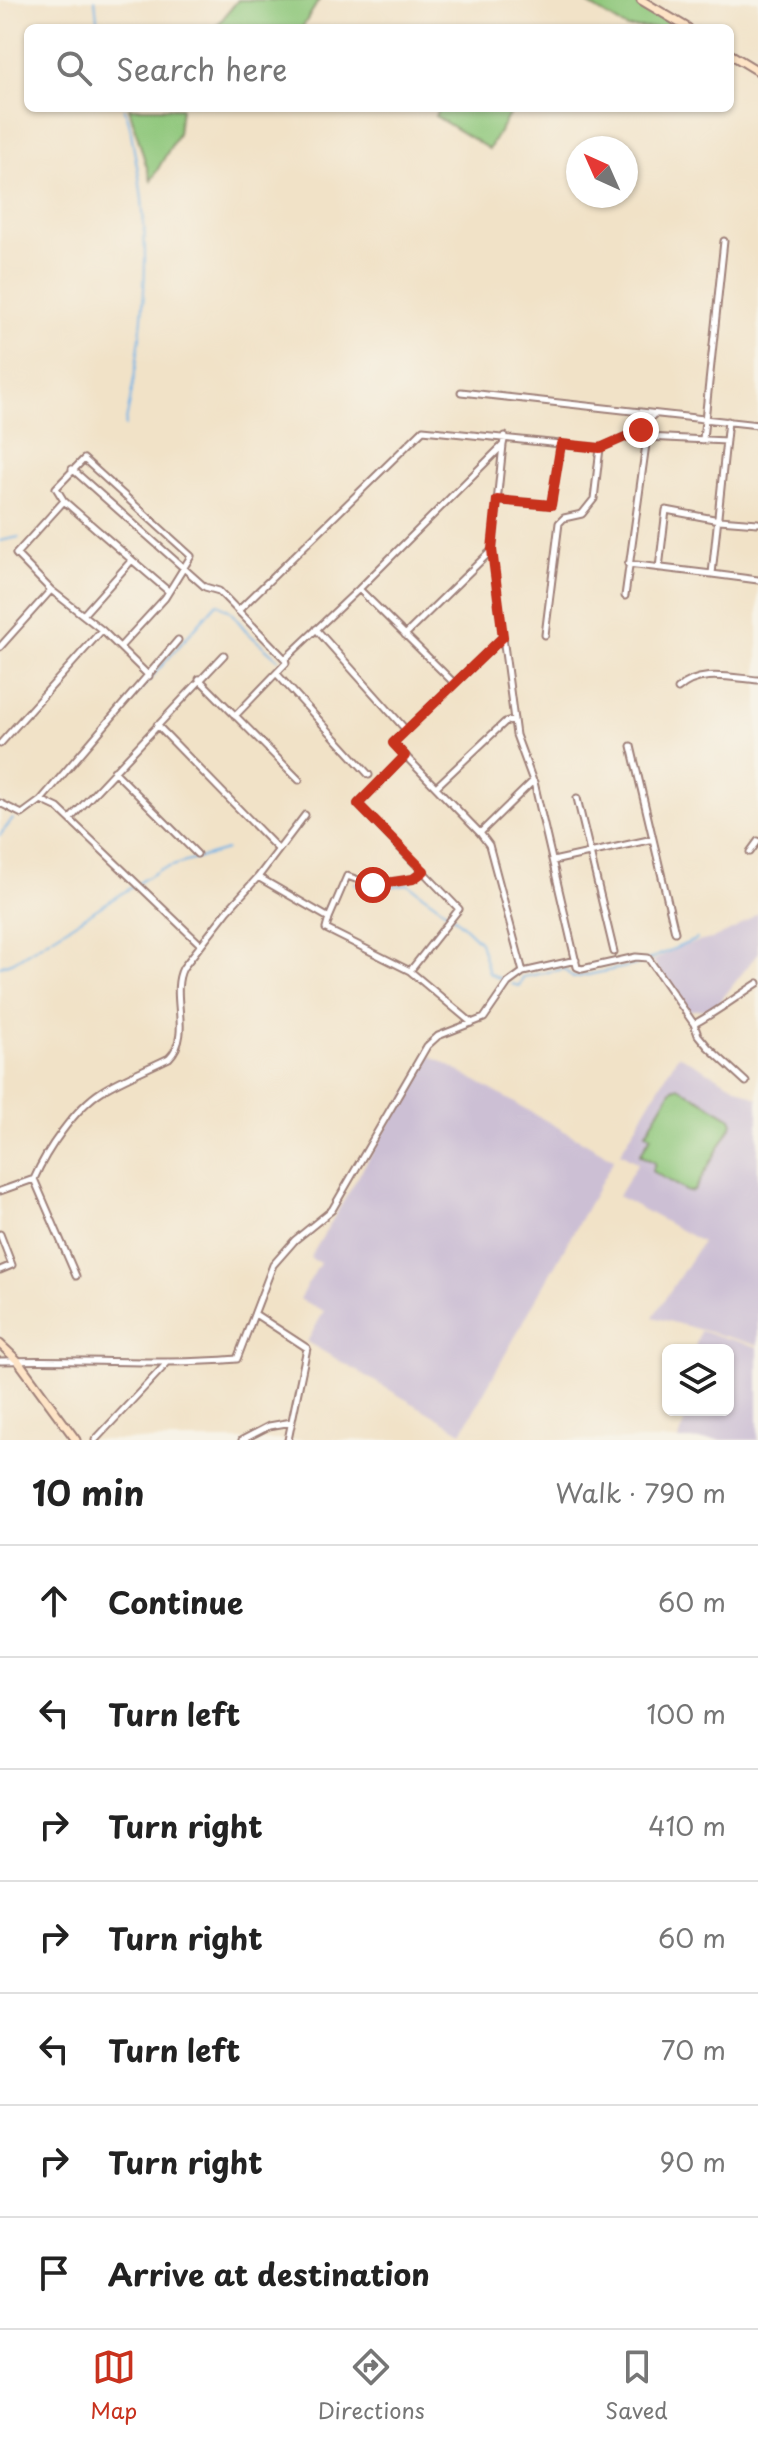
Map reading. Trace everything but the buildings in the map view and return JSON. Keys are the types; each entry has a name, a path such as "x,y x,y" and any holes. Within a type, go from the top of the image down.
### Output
{"main road":[{"path":"641,0 681,24"},
{"path":"734,56 758,71"},
{"path":"0,1344 18,1361 76,1440"}],"street":[{"path":"703,439 724,241"},
{"path":"461,392 758,425"},
{"path":"238,611 420,432 428,429 600,448 641,430 653,415"},
{"path":"712,574 728,421"},
{"path":"641,430 647,437 726,441"},
{"path":"505,436 492,550 516,735 533,781 577,967 582,969 636,957 648,958 694,1024 698,1035 746,1082"},
{"path":"625,596 647,437"},
{"path":"497,500 551,505 561,444"},
{"path":"235,716 277,674 286,663 285,659 503,445"},
{"path":"545,635 559,523 564,518 582,514 594,499 600,448"},
{"path":"120,647 165,598 167,590 191,557 82,459 56,488 64,501 167,590"},
{"path":"72,469 205,587 219,591 285,659"},
{"path":"64,501 16,554 51,590 102,630 149,676"},
{"path":"659,568 666,510 719,520 758,523"},
{"path":"405,635 492,550"},
{"path":"83,615 132,560"},
{"path":"628,564 758,580"},
{"path":"359,589 454,683"},
{"path":"0,647 51,590"},
{"path":"316,629 406,730"},
{"path":"0,744 102,630"},
{"path":"503,637 393,743 489,845 523,972"},
{"path":"0,803 22,814 41,800 178,640"},
{"path":"70,819 224,655"},
{"path":"277,674 369,775"},
{"path":"678,689 689,679 706,676 758,680"},
{"path":"199,679 299,780"},
{"path":"436,787 505,722 514,719"},
{"path":"157,725 278,849"},
{"path":"631,746 675,932"},
{"path":"405,756 358,804 459,909 410,971"},
{"path":"114,771 197,854"},
{"path":"480,833 533,781"},
{"path":"577,798 614,952"},
{"path":"41,800 58,808 201,945"},
{"path":"0,1191 34,1179 44,1157 81,1109 100,1092 169,1058 177,1050 179,979 183,968 305,815"},
{"path":"553,861 653,839"},
{"path":"750,852 758,841"},
{"path":"424,871 413,879 373,885 347,876 326,929 410,971 472,1023"},
{"path":"258,877 329,918"},
{"path":"0,1361 168,1362 237,1359 273,1265 295,1240 332,1210 427,1046 438,1036 484,1018 508,983 523,972 576,960"},
{"path":"694,1024 725,1008 731,1000 758,983"},
{"path":"34,1179 76,1276"},
{"path":"0,1234 12,1265 0,1270"},
{"path":"255,1314 307,1348 288,1440"},
{"path":"95,1440 168,1362"},
{"path":"242,1440 269,1426 292,1422"}],"shaded area":[{"path":"758,913 758,953 715,1008 684,1011 653,961 681,946 715,938"},
{"path":"430,1055 614,1159 462,1432 307,1342 324,1311 299,1299 320,1263 310,1258"},
{"path":"678,1055 758,1099 758,1345 653,1317 702,1242 618,1196 638,1163 620,1153"},
{"path":"700,1331 758,1347 758,1440 679,1440 686,1416 734,1416 734,1344 696,1344"}],"green space":[{"path":"238,0 319,0 304,24 218,24"},
{"path":"581,0 633,0 672,24 620,24"},
{"path":"130,112 181,112 178,134 151,181"},
{"path":"437,112 511,112 489,149 435,116"},
{"path":"679,1087 731,1118 733,1123 694,1191 688,1192 652,1171 655,1163 640,1155 651,1136 646,1133 672,1089"}],"waterway":[{"path":"95,0 98,24"},
{"path":"125,112 140,184 145,253 137,358 125,426"},
{"path":"0,541 19,537"},
{"path":"127,705 217,603 230,611 248,633 278,659"},
{"path":"0,835 13,819"},
{"path":"0,966 14,961 159,870 226,850"},
{"path":"355,883 372,889 408,884 453,916 480,942 489,973 506,982"},
{"path":"512,984 519,986 523,977 564,969 573,978 636,965 697,939"}],"route":[{"path":"373,885 413,879 424,871 358,804 405,756 393,743 503,637 492,550 497,500 551,505 561,444 600,448 641,430"}]}
